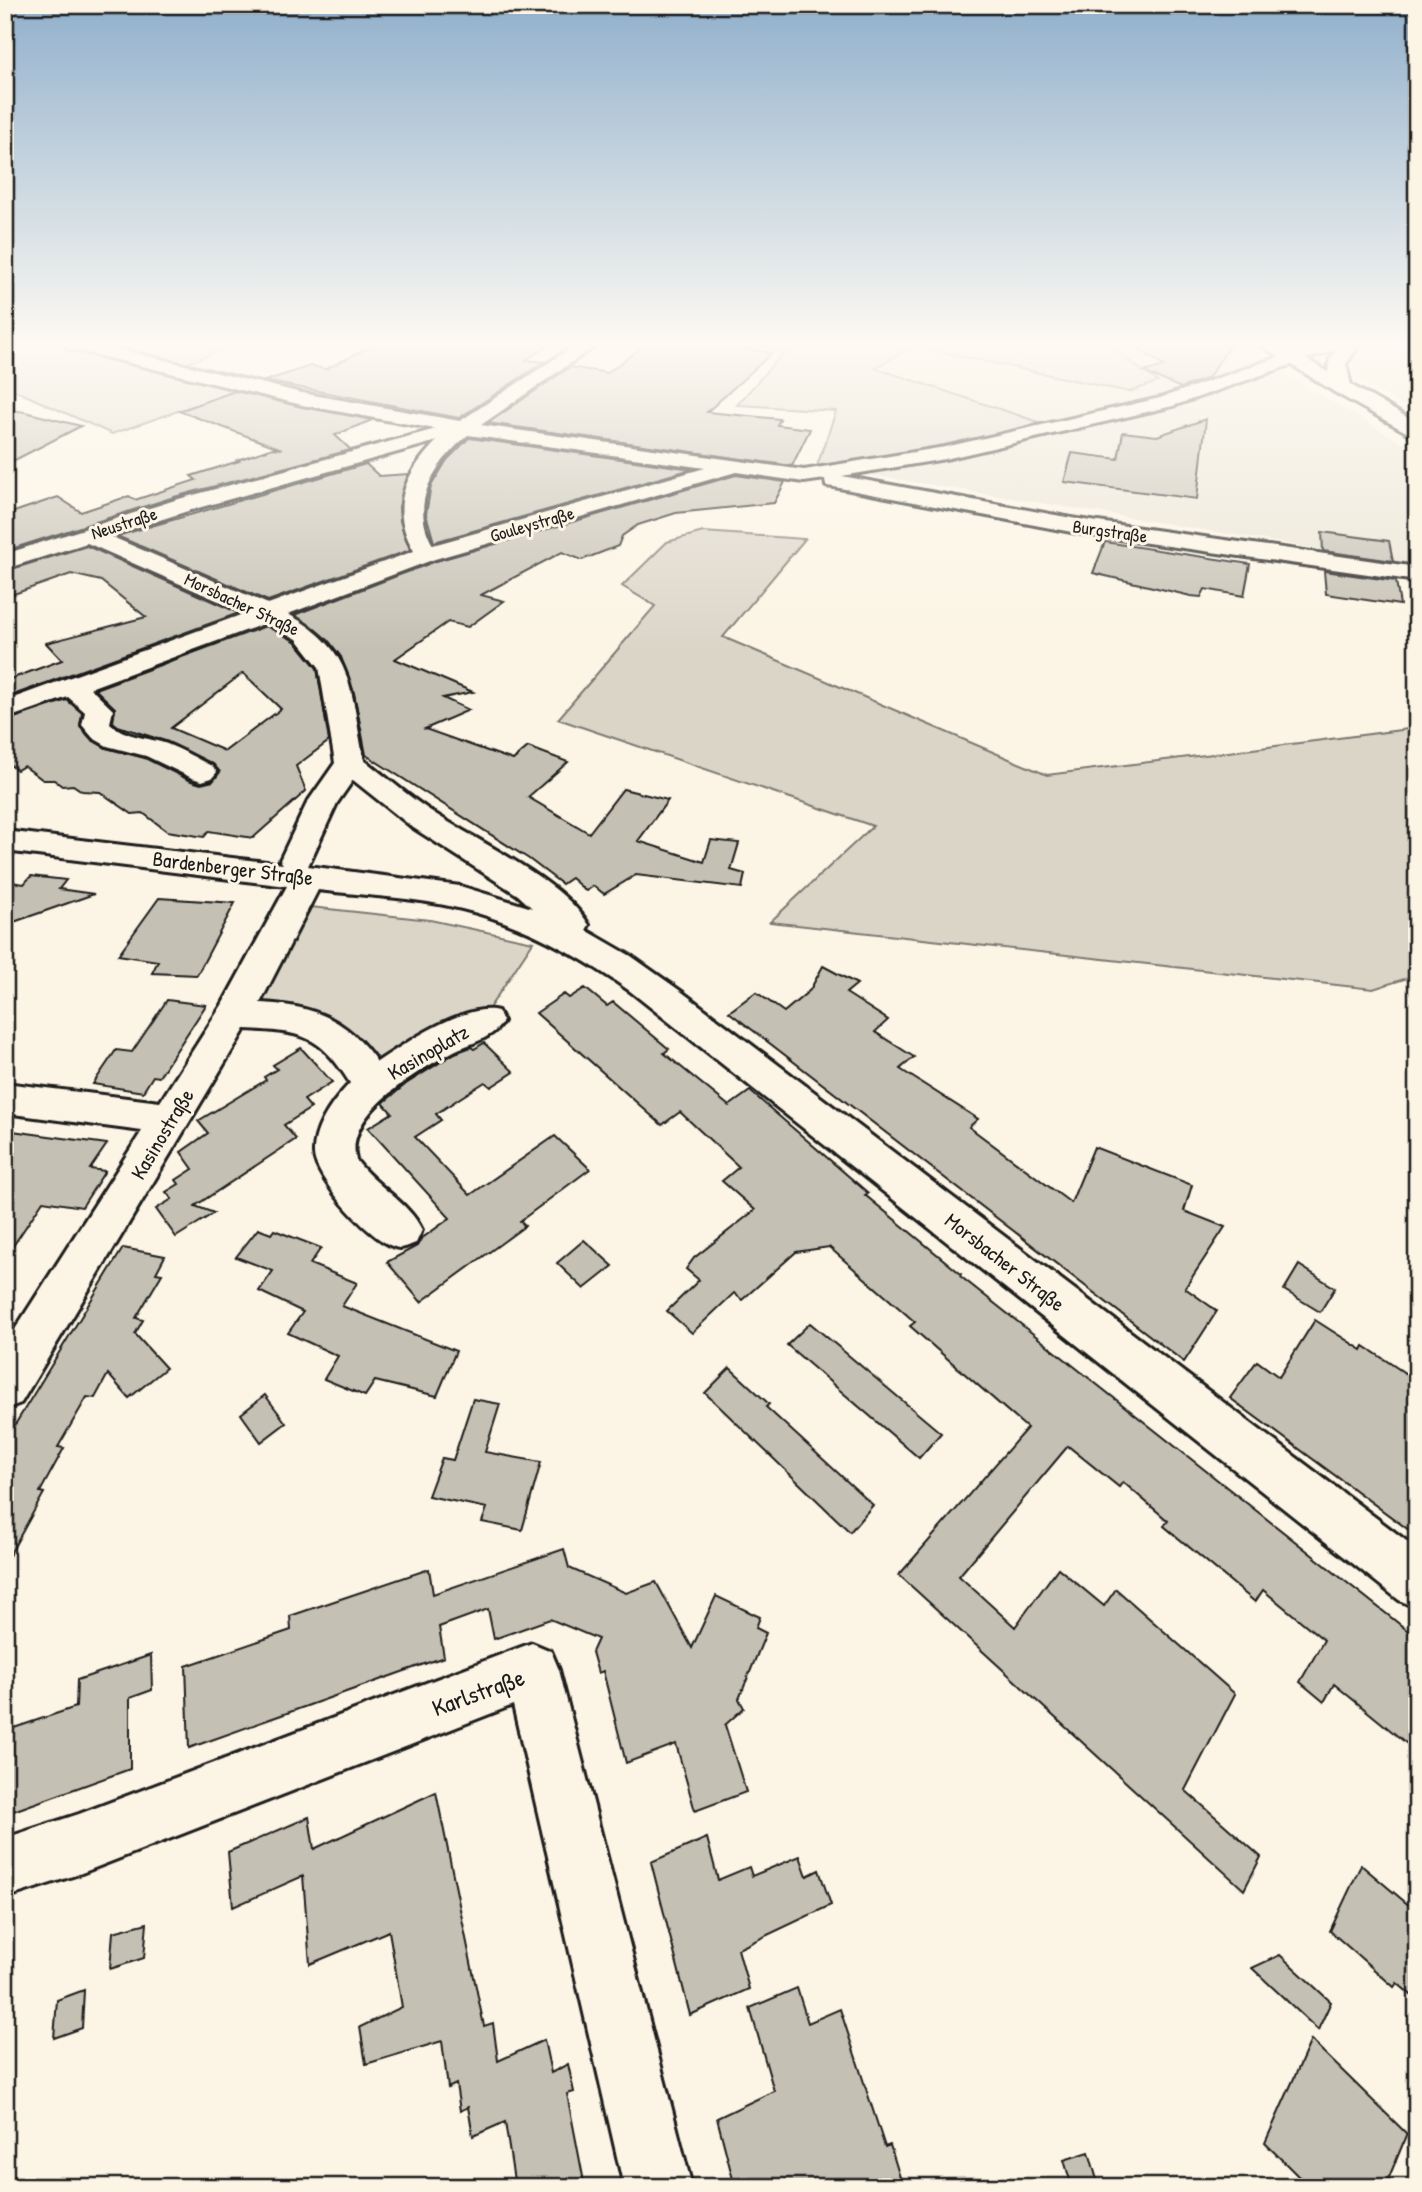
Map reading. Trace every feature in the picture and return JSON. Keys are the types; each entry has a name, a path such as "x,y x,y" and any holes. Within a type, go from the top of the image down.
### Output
{"street":[{"name":"Neustraße","path":"5,562 183,505 396,446"},
{"path":"427,554 412,525 420,473 442,446"},
{"path":"594,446 735,466"},
{"name":"Gouleystraße","path":"5,711 427,554 735,466 804,476 977,446"},
{"name":"Burgstraße","path":"804,476 1077,526 1417,574"},
{"name":"Morsbacher Straße","path":"88,535 267,613 306,634 332,666 349,754 423,820 530,887 557,909 592,946 680,1010 1417,1582"},
{"path":"70,685 99,709 96,725 107,737 126,745 153,749 202,772"},
{"path":"301,868 322,803 349,754"},
{"name":"Bardenberger Straße","path":"5,841 301,868 460,897"},
{"name":"Kasinostraße","path":"5,1387 111,1220 169,1119 235,1015 299,898 301,868"},
{"name":"Morsbacher Straße","path":"460,897 533,919 592,946"},
{"name":"Kasinoplatz","path":"235,1015 311,1022 334,1037 360,1064 372,1086"},
{"name":"Kasinoplatz","path":"401,1230 364,1198 333,1156 347,1112 372,1086 428,1049 485,1021"},
{"path":"5,1098 169,1119"},
{"name":"Karlstraße","path":"5,1868 92,1840 532,1670 659,2187"}],"shaded area":[{"path":"824,446 947,446 933,449 817,466"},
{"path":"947,446 1407,446 1417,452 1417,565 817,466"},
{"path":"703,532 805,539 723,637 1047,775 1417,728 1417,975 1373,989 770,922 873,826 558,719 655,606 622,586 667,542"},
{"path":"301,906 430,920 533,942 486,1013 377,1069 248,1006"}],"building":[{"path":"5,446 41,446 5,465"},
{"path":"275,446 347,446 351,450 174,497 5,551 5,515 58,497 81,512 129,496 135,500 196,480 191,476 239,461 237,460 273,448 282,449"},
{"path":"461,446 529,446 692,469 434,542 426,514 431,486 447,460"},
{"path":"653,446 802,446 792,466"},
{"path":"1120,446 1203,446 1197,499 1064,482 1072,453 1118,459"},
{"path":"366,464 379,476 408,474 399,507 400,521 410,550 268,601 117,536"},
{"path":"736,475 785,482 774,503 676,513 638,525 622,536 618,546 582,560 562,552 481,595 504,601 468,627 448,622 395,659 473,692 443,698 469,710 425,729 513,760 528,747 568,762 528,797 589,833 623,789 668,800 638,841 704,862 711,840 739,843 731,870 745,874 742,888 636,875 604,894 594,886 586,891 571,878 562,884 529,859 366,755 354,693 341,657 328,640 294,615 436,561"},
{"path":"1322,532 1389,541 1393,561 1323,551"},
{"path":"1105,542 1250,564 1244,596 1205,589 1201,597 1191,596 1093,573"},
{"path":"87,546 239,613 5,698 5,681 62,660 46,643 146,617 101,581 71,574 5,597 5,571"},
{"path":"1324,571 1396,581 1400,605 1326,594"},
{"path":"266,626 295,641 317,668 329,741 296,766 306,791 253,838 209,831 204,837 167,831 143,813 132,814 100,792 82,791 73,785 62,786 54,780 43,780 24,766 17,770 5,761 5,721 67,700 82,713 80,727 92,740 106,748 145,758 201,784 213,781 220,772 213,764 168,742 118,726 113,722 115,708 95,689","holes":["243,673 281,709 225,751 171,728"]},
{"path":"31,876 66,880 59,889 94,894 5,925 5,881 24,884"},
{"path":"159,898 235,903 197,975 152,973 158,961 118,955"},
{"path":"823,966 857,984 846,993 888,1020 875,1032 914,1057 900,1069 978,1119 969,1127 1071,1203 1094,1147 1192,1185 1184,1211 1225,1227 1185,1288 1217,1311 1184,1362 729,1012 756,992 784,1012 810,990"},
{"path":"585,988 607,1006 613,1002 669,1049 664,1053 729,1106 750,1091 868,1193 865,1195 961,1274 960,1276 1417,1638 1417,1752 1334,1684 1324,1702 1300,1682 1324,1640 1263,1590 1255,1602 1164,1526 1168,1521 1123,1482 1119,1487 1068,1446 959,1576 1015,1627 1058,1568 1104,1606 1116,1589 1235,1694 1185,1790 1261,1857 1244,1890 899,1575 1027,1428 910,1326 915,1322 829,1247 796,1252 742,1300 734,1293 692,1333 667,1311 699,1280 686,1269 694,1258 755,1210 722,1181 739,1167 680,1112 662,1125 536,1013 564,994 569,998"},
{"path":"167,1000 206,1005 159,1077 153,1076 143,1092 93,1084 116,1050 132,1052"},
{"path":"484,1043 514,1072 491,1087 485,1082 460,1098 436,1114 441,1120 415,1137 470,1195 555,1136 590,1169 520,1221 525,1226 421,1302 387,1262 417,1246 421,1239 450,1218 368,1128 392,1113 383,1103 406,1084 455,1053 471,1047 474,1049"},
{"path":"301,1048 332,1082 304,1100 311,1108 284,1125 296,1139 195,1206 214,1213 176,1237 156,1209 172,1199 166,1192 179,1184 176,1180 193,1169 181,1152 208,1133 198,1121 266,1080 264,1077 277,1069 273,1065"},
{"path":"5,1130 107,1144 90,1169 105,1171 82,1207 43,1201 5,1258"},
{"path":"258,1229 271,1234 274,1230 321,1248 310,1264 357,1283 342,1306 456,1351 437,1396 375,1381 365,1396 324,1379 338,1356 288,1333 303,1312 259,1291 273,1271 236,1257"},
{"path":"584,1240 613,1266 584,1289 557,1263"},
{"path":"123,1248 165,1256 156,1273 162,1274 136,1318 143,1320 135,1334 166,1368 129,1398 108,1374 95,1398 87,1397 58,1447 64,1448 40,1492 44,1493 5,1563 5,1441"},
{"path":"1299,1265 1335,1288 1320,1312 1284,1290"},
{"path":"1315,1320 1362,1350 1364,1346 1417,1381 1417,1536 1230,1398 1257,1361 1279,1377"},
{"path":"810,1323 941,1433 919,1458 787,1345"},
{"path":"730,1368 769,1404 766,1407 873,1505 850,1532 705,1393"},
{"path":"265,1395 286,1423 261,1442 241,1414"},
{"path":"473,1399 500,1404 485,1452 541,1462 522,1530 482,1522 487,1508 428,1496 442,1458 453,1460"},
{"path":"564,1549 569,1568 626,1593 656,1582 692,1648 716,1596 760,1617 756,1628 766,1633 739,1699 744,1708 725,1725 746,1792 695,1811 676,1744 626,1763 603,1671 598,1673 592,1652 598,1639 550,1619 494,1639 488,1609 439,1627 444,1657 189,1748 186,1666 291,1630 290,1616 429,1569 433,1594"},
{"path":"151,1655 152,1690 130,1698 130,1769 5,1814 5,1731 76,1707 77,1680"},
{"path":"436,1792 484,2026 493,2023 498,2061 544,2040 551,2073 568,2064 574,2092 567,2094 585,2187 515,2187 505,2122 473,2136 468,2107 460,2111 456,2084 448,2088 442,2041 366,2064 360,2027 402,2007 389,1931 310,1964 303,1876 233,1907 228,1852 309,1817 314,1849"},
{"path":"707,1838 718,1880 749,1867 752,1876 800,1856 807,1876 819,1870 831,1905 738,1949 749,1989 690,2015 651,1862"},
{"path":"1361,1865 1417,1912 1417,2000 1397,1983 1394,1987 1330,1931"},
{"path":"147,1923 144,1958 110,1969 113,1932"},
{"path":"1280,1955 1331,2002 1318,2030 1252,1968"},
{"path":"797,1988 808,2023 840,2009 885,2147 890,2145 903,2187 735,2187 717,2118 774,2091 750,2008"},
{"path":"84,1990 82,2028 54,2038 57,2000"},
{"path":"1311,2040 1407,2134 1385,2187 1309,2187 1265,2143"},
{"path":"1089,2152 1099,2187 1072,2187 1064,2160"}]}
